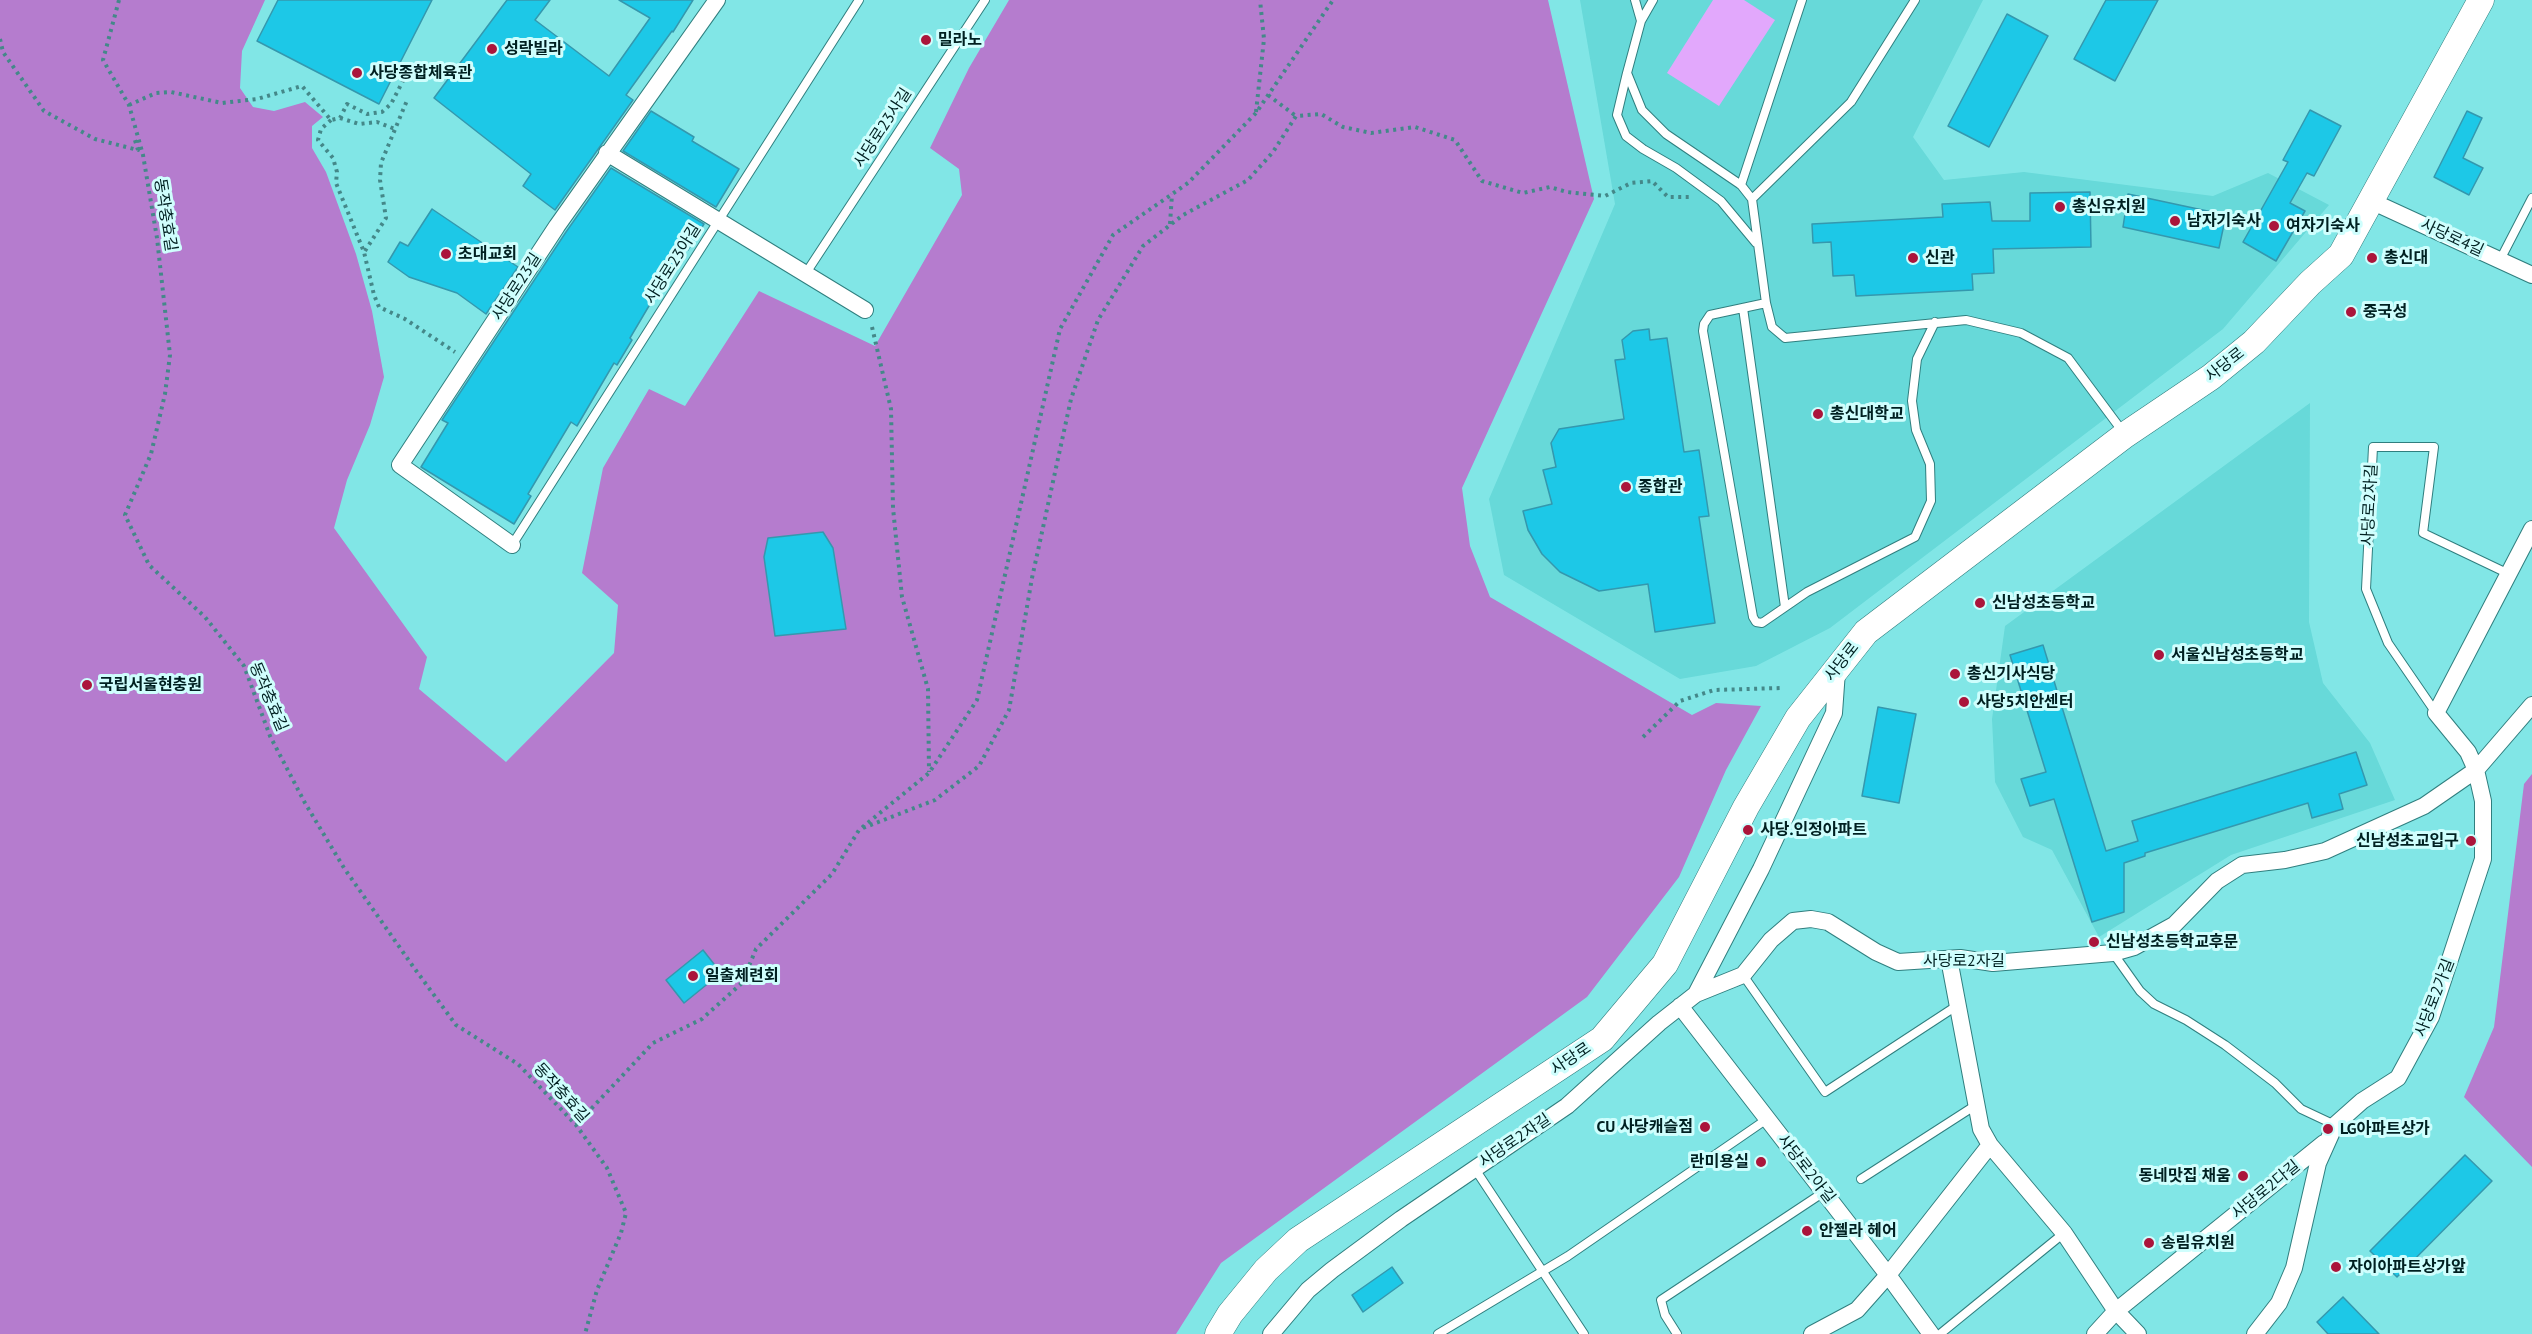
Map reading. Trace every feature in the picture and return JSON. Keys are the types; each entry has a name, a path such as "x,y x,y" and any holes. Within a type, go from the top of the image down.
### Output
{"main road":[{"name":"사당로","path":"1218,1334 1230,1314 1266,1270 1298,1240 1602,1039 1665,964 1746,807 1792,728 1866,632 2125,435 2211,378 2254,342 2310,283 2341,255 2481,0"}],"street":[{"name":"사당로23길","path":"512,545 400,465 607,153 717,0"},
{"path":"607,153 865,310"},
{"name":"사당로4길","path":"2371,201 2532,275"},
{"path":"2436,713 2532,529"},
{"path":"1696,994 1761,869 1834,713 1837,669"},
{"path":"2476,770 2532,705"},
{"name":"사당로2차길","path":"2436,713 2468,752 2476,770"},
{"name":"사당로2자길","path":"1271,1334 1308,1290 1324,1276 1401,1219 1567,1106 1696,994 1743,975 1771,940 1793,921 1811,919 1828,922 1875,952 1898,963 1949,959 1993,963 2113,954 2134,947 2174,924 2217,881 2242,865 2285,860 2325,851 2424,806 2476,770"},
{"name":"사당로2가길","path":"2255,1334 2279,1303 2294,1268 2318,1163 2335,1125 2362,1101 2398,1078 2431,1017 2482,859 2483,801 2476,770"},
{"path":"1949,959 1981,1129 1990,1145 2064,1233 2116,1311 2138,1334"},
{"name":"사당로2아길","path":"1680,1006 1931,1334"},
{"name":"사당로2다길","path":"2095,1334 2116,1311 2328,1140"},
{"path":"1812,1334 1857,1310 1888,1275 1990,1145"}],"lane":[{"name":"사당로23아길","path":"512,545 718,219 860,0"},
{"name":"사당로23사길","path":"806,273 985,0"},
{"path":"1635,0 1641,21"},
{"path":"1653,0 1641,21 1617,115 1626,136 1642,149 1676,168 1720,201 1756,243"},
{"path":"1741,184 1802,0"},
{"path":"1752,200 1851,102 1915,0"},
{"path":"1627,73 1642,110 1666,134 1741,184 1752,200 1756,243 1766,303 1772,327 1785,338 1966,320 2020,333 2068,358 2125,435"},
{"path":"2500,260 2532,198"},
{"path":"1766,303 1710,315 1704,324 1703,331 1753,617 1756,622 1762,623 1806,592 1915,537 1931,501 1930,464 1916,430 1912,401 1917,359 1935,322"},
{"path":"1743,308 1785,607"},
{"name":"사당로2차길","path":"2436,713 2388,643 2366,589 2373,447 2434,447 2423,532 2509,574"},
{"path":"2113,954 2140,991 2154,1004 2186,1020 2225,1045 2275,1083 2301,1109 2335,1125"},
{"path":"1743,975 1825,1092 1958,1005"},
{"path":"1861,1179 1977,1105"},
{"path":"1438,1334 1568,1256 1767,1119"},
{"path":"1475,1169 1584,1334"},
{"path":"1677,1334 1665,1315 1661,1300 1824,1192"},
{"path":"1940,1334 2064,1233"}],"path":[{"name":"동작충효길","path":"119,0 103,60 129,105 143,155 157,238 171,355 165,394 151,453 124,514 148,565 205,617 244,666 270,736 311,812 377,918 456,1025 518,1064 576,1125 607,1168 626,1213 621,1233 597,1290 585,1334"},
{"path":"1256,113 1264,39 1260,0"},
{"path":"576,1125 653,1043 702,1019 741,983 756,949 832,874 859,830 930,773 977,700 1060,329 1113,235 1188,183 1256,113 1333,0"},
{"path":"0,39 3,52 44,111 68,127 94,140 138,150 129,117 132,101 129,105"},
{"path":"340,118 347,104 367,114 382,112 391,104 406,75"},
{"path":"129,105 156,93 171,92 222,103 257,99 302,86 331,120"},
{"path":"1268,95 1296,116 1321,114 1343,127 1371,133 1415,127 1455,140 1482,181 1523,193 1550,187 1567,192 1605,196 1632,183 1652,181 1668,197 1691,196 1708,205 1720,201"},
{"path":"364,252 386,218 380,180 381,163 408,98"},
{"path":"859,830 935,800 979,766 1009,710 1032,578 1075,387 1098,320 1143,246 1183,214 1248,180 1273,152 1296,116"},
{"path":"395,129 377,122 359,124 340,118 331,120 321,129 318,140 333,158 337,171 336,183 364,252 379,307 405,318 468,361"},
{"path":"1170,225 1172,194"},
{"path":"865,310 875,337 891,409 893,508 902,597 928,689 930,773"},
{"path":"1643,737 1680,701 1714,690 1781,688"}],"shaded area":[{"path":"0,0 265,0 242,51 240,88 253,107 274,111 305,102 323,117 312,126 312,148 326,172 356,254 372,311 384,377 370,425 347,480 334,528 427,657 419,689 506,762 614,653 618,605 582,573 603,468 649,389 685,406 759,291 875,346 962,195 959,169 930,148 969,68 1009,0 1548,0 1594,199 1462,488 1470,546 1490,597 1692,715 1716,703 1761,706 1726,770 1679,877 1587,997 1221,1263 1176,1334 0,1334"},
{"name":"총신대학교","path":"1580,0 1983,0 1913,137 1944,180 2024,172 2213,196 2268,173 2329,205 2223,329 1830,628 1756,666 1680,679 1504,575 1489,499 1615,204"},
{"path":"1713,0 1744,0 1775,20 1719,106 1667,73"},
{"name":"서울신남성초등학교","path":"2310,403 2309,622 2323,683 2370,743 2395,800 2231,855 2099,937 2052,850 2023,837 1995,782 1992,719 2005,626"},
{"path":"2532,774 2532,1167 2464,1097 2494,1027 2524,784"}],"building":[{"name":"사당종합체육관","path":"278,0 432,0 379,104 257,41"},
{"path":"507,0 550,0 535,20 609,76 650,18 619,0 693,0 673,32 626,95 633,100 555,210 523,186 531,174 434,98"},
{"path":"2106,0 2158,0 2115,81 2074,59"},
{"path":"2007,14 2048,36 1989,147 1948,126"},
{"path":"2310,110 2341,126 2314,176 2307,173 2290,203 2305,211 2276,261 2243,242 2288,162 2283,160"},
{"path":"651,111 694,137 692,141 739,169 716,207 623,151"},
{"path":"2467,111 2482,118 2463,158 2483,168 2469,195 2434,177"},
{"path":"611,168 704,224 688,250 686,248 671,273 669,272 630,338 632,340 617,365 614,363 577,426 571,422 528,494 531,496 514,524 421,467 448,423 442,420"},
{"name":"신관","path":"2090,192 2091,247 1993,249 1994,273 1972,274 1973,290 1856,296 1854,275 1833,276 1831,242 1813,243 1812,224 1943,217 1942,204 1990,202 1992,221 2030,221 2030,193"},
{"name":"남자기숙사","path":"2128,194 2226,215 2219,248 2123,227"},
{"name":"초대교회","path":"432,209 518,267 486,314 457,293 409,277 388,262 400,242 408,246"},
{"name":"종합관","path":"1649,329 1650,340 1667,338 1684,452 1699,450 1709,516 1699,517 1715,623 1655,632 1648,584 1599,591 1560,572 1542,554 1528,530 1523,511 1552,504 1543,470 1556,467 1551,443 1559,429 1624,419 1615,360 1625,359 1622,340 1633,331"},
{"path":"823,532 833,548 846,629 775,636 764,557 768,538"},
{"path":"2043,645 2106,851 2138,841 2132,821 2356,752 2367,785 2339,794 2343,809 2312,818 2308,803 2145,853 2145,856 2124,863 2124,912 2092,922 2054,799 2030,806 2021,779 2046,772 2010,655"},
{"path":"1878,707 1916,714 1899,803 1862,796"},
{"name":"일출체련회","path":"703,950 721,973 684,1003 666,980"},
{"path":"2465,1155 2492,1181 2397,1277 2370,1251"},
{"path":"1392,1267 1403,1283 1363,1312 1352,1295"},
{"path":"2343,1297 2379,1334 2328,1334 2317,1322"}],"place":[{"name":"밀라노","path":"926,40"},
{"name":"성락빌라","path":"492,49"},
{"name":"사당종합체육관","path":"357,73"},
{"name":"총신유치원","path":"2060,207"},
{"name":"남자기숙사","path":"2175,221"},
{"name":"여자기숙사","path":"2274,226"},
{"name":"초대교회","path":"446,254"},
{"name":"신관","path":"1913,258"},
{"name":"총신대","path":"2372,258"},
{"name":"중국성","path":"2351,312"},
{"name":"총신대학교","path":"1818,414"},
{"name":"종합관","path":"1626,487"},
{"name":"신남성초등학교","path":"1980,603"},
{"name":"서울신남성초등학교","path":"2159,655"},
{"name":"총신기사식당","path":"1955,674"},
{"name":"국립서울현충원","path":"87,685"},
{"name":"사당5치안센터","path":"1964,702"},
{"name":"사당.인정아파트","path":"1748,830"},
{"name":"신남성초교입구","path":"2471,841"},
{"name":"신남성초등학교후문","path":"2094,942"},
{"name":"일출체련회","path":"693,976"},
{"name":"CU 사당캐슬점","path":"1705,1127"},
{"name":"LG아파트상가","path":"2328,1129"},
{"name":"란미용실","path":"1761,1162"},
{"name":"동네맛집 채움","path":"2243,1176"},
{"name":"안젤라 헤어","path":"1807,1231"},
{"name":"송림유치원","path":"2149,1243"},
{"name":"자이아파트상가앞","path":"2336,1267"}]}
